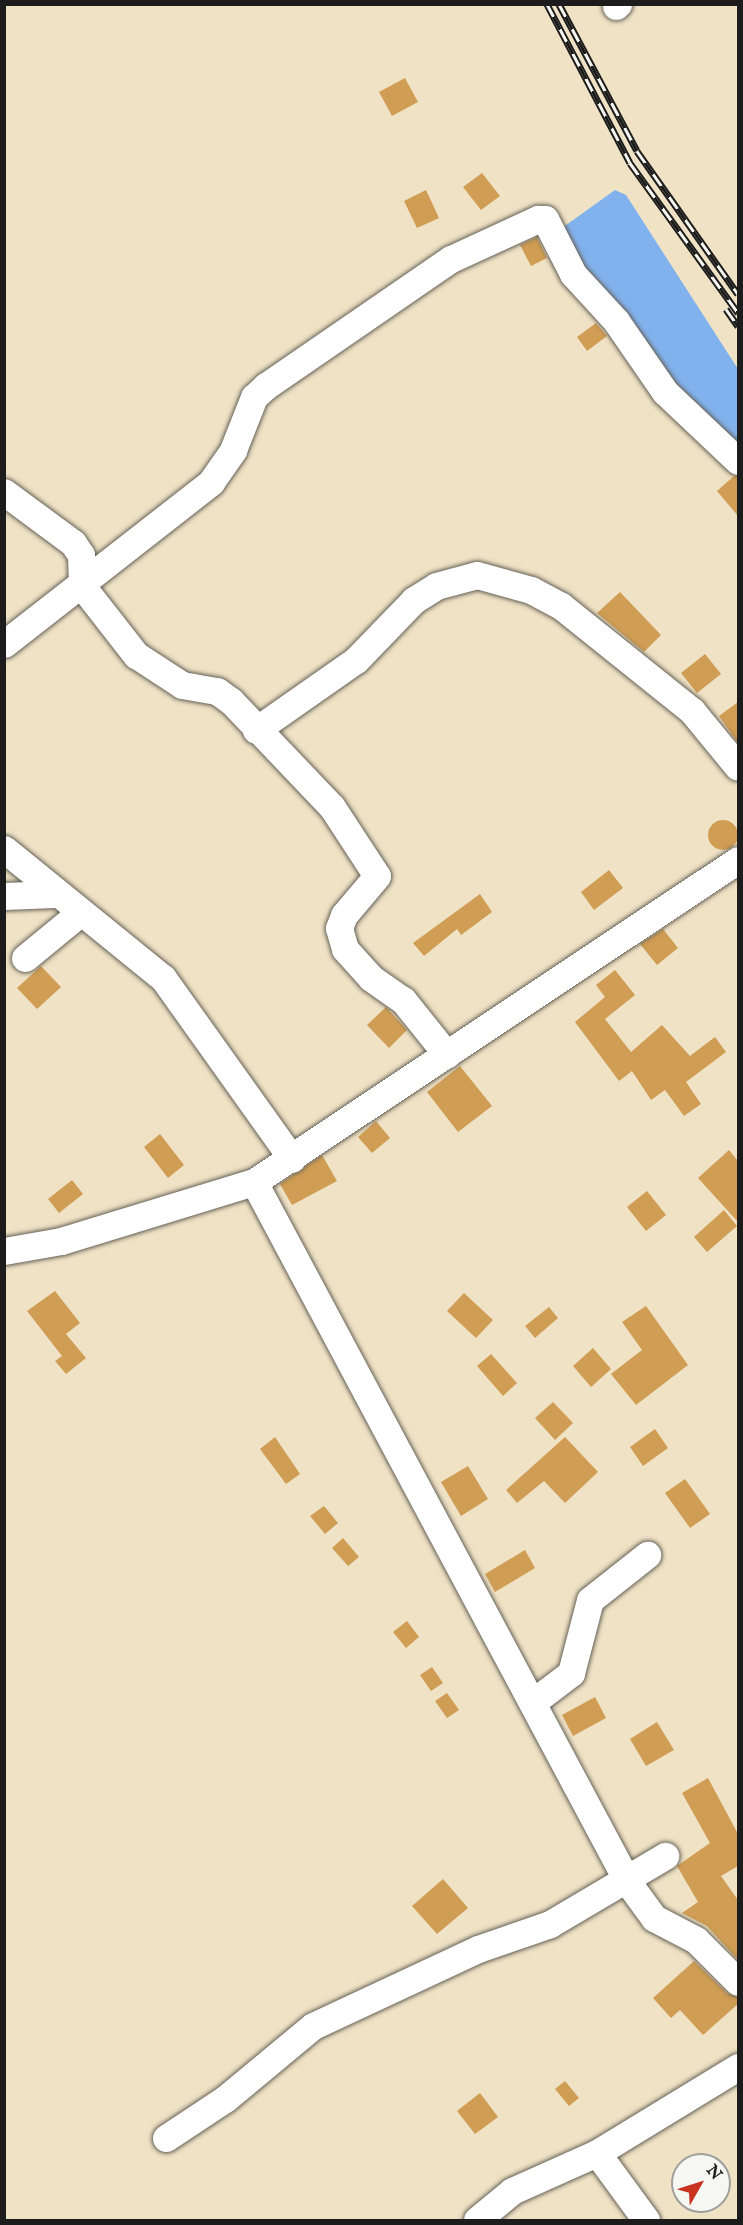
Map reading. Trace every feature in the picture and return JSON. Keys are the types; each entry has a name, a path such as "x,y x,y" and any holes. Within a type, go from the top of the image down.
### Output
{"street":[{"path":"4,644 82,586 211,482 233,450 254,397 266,386 451,259 538,219 545,219 573,274 616,321 665,392 738,461"},
{"path":"4,492 74,543 81,555 82,586 136,655 182,686 217,691 332,807 376,869 377,876 344,915 339,928 345,949 371,978 403,1000 447,1055"},
{"path":"256,730 356,660 414,600 436,586 477,575 531,590 561,606 692,711 738,767"},
{"path":"4,849 54,894 81,912 164,978 292,1159"},
{"path":"4,1251 61,1241 254,1182 292,1159 738,860"},
{"path":"4,896 54,894"},
{"path":"25,958 81,912"},
{"path":"254,1182 627,1881 654,1918 696,1940 738,1982"},
{"path":"533,1702 571,1673 590,1600 647,1555"},
{"path":"166,2138 225,2099 313,2026 478,1949 550,1924 627,1881 665,1856"},
{"path":"477,2220 512,2191 597,2153 738,2067"},
{"path":"597,2153 646,2220"}],"water":[{"path":"615,190 626,195 738,369 738,455 596,291 562,228"}],"building":[{"path":"405,78 418,102 392,116 379,92"},
{"path":"482,173 500,196 481,210 463,187"},
{"path":"426,190 439,218 417,228 404,201"},
{"path":"537,237 547,258 531,266 520,245"},
{"path":"596,323 607,336 587,351 577,337"},
{"path":"734,476 738,476 738,516 717,491"},
{"path":"620,592 661,635 644,652 597,613"},
{"path":"705,654 721,674 697,693 681,673"},
{"path":"738,702 738,743 719,716"},
{"path":"723,820 734,824 738,835 734,846 723,850 712,846 708,835 712,824"},
{"path":"609,870 623,888 594,910 581,892"},
{"path":"480,894 492,912 461,935 457,929 424,956 413,943"},
{"path":"663,929 678,948 657,965 640,944"},
{"path":"41,966 61,987 37,1009 17,988"},
{"path":"615,970 635,995 605,1019 631,1052 662,1025 690,1056 715,1037 726,1052 686,1082 701,1104 684,1116 665,1090 651,1100 632,1071 619,1081 575,1022 605,997 596,985"},
{"path":"386,1007 407,1030 389,1048 367,1025"},
{"path":"460,1066 492,1106 458,1132 427,1092"},
{"path":"376,1121 390,1138 372,1153 358,1137"},
{"path":"160,1134 184,1165 168,1178 144,1147"},
{"path":"729,1150 738,1161 738,1222 698,1178"},
{"path":"322,1155 337,1181 292,1205 280,1184"},
{"path":"72,1180 83,1194 59,1213 48,1199"},
{"path":"647,1191 666,1215 646,1231 627,1207"},
{"path":"724,1210 737,1226 707,1252 694,1237"},
{"path":"55,1291 80,1323 66,1334 86,1358 66,1374 55,1361 62,1356 27,1311"},
{"path":"464,1293 493,1320 476,1338 447,1311"},
{"path":"646,1306 688,1365 636,1405 611,1374 642,1350 622,1322"},
{"path":"549,1307 558,1318 535,1338 525,1326"},
{"path":"593,1348 611,1369 591,1387 573,1366"},
{"path":"491,1354 517,1383 503,1396 477,1366"},
{"path":"553,1402 573,1423 555,1440 535,1418"},
{"path":"655,1429 668,1448 643,1466 630,1447"},
{"path":"275,1437 300,1474 286,1484 260,1449"},
{"path":"565,1437 598,1472 565,1503 544,1481 517,1503 506,1490"},
{"path":"468,1466 488,1499 461,1516 441,1482"},
{"path":"685,1479 710,1514 690,1528 665,1493"},
{"path":"324,1506 338,1523 325,1534 310,1516"},
{"path":"343,1538 359,1557 348,1566 332,1548"},
{"path":"525,1550 535,1568 495,1592 485,1574"},
{"path":"407,1621 419,1637 406,1648 393,1632"},
{"path":"432,1667 443,1683 431,1691 420,1675"},
{"path":"447,1693 459,1710 447,1718 435,1701"},
{"path":"595,1697 606,1718 573,1736 562,1715"},
{"path":"657,1722 674,1750 646,1766 630,1739"},
{"path":"708,1778 738,1834 738,1866 721,1876 738,1900 738,1960 707,1926 682,1913 698,1902 677,1866 710,1843 682,1793"},
{"path":"443,1879 468,1908 437,1934 412,1906"},
{"path":"694,1961 727,1993 738,1997 738,2004 703,2035 680,2010 671,2018 653,1998"},
{"path":"565,2081 579,2098 569,2106 555,2089"},
{"path":"480,2093 498,2117 475,2134 457,2111"}],"railway":[{"path":"547,4 630,163 738,313"},
{"path":"559,4 637,151 738,294"},
{"path":"726,309 738,326"}]}
